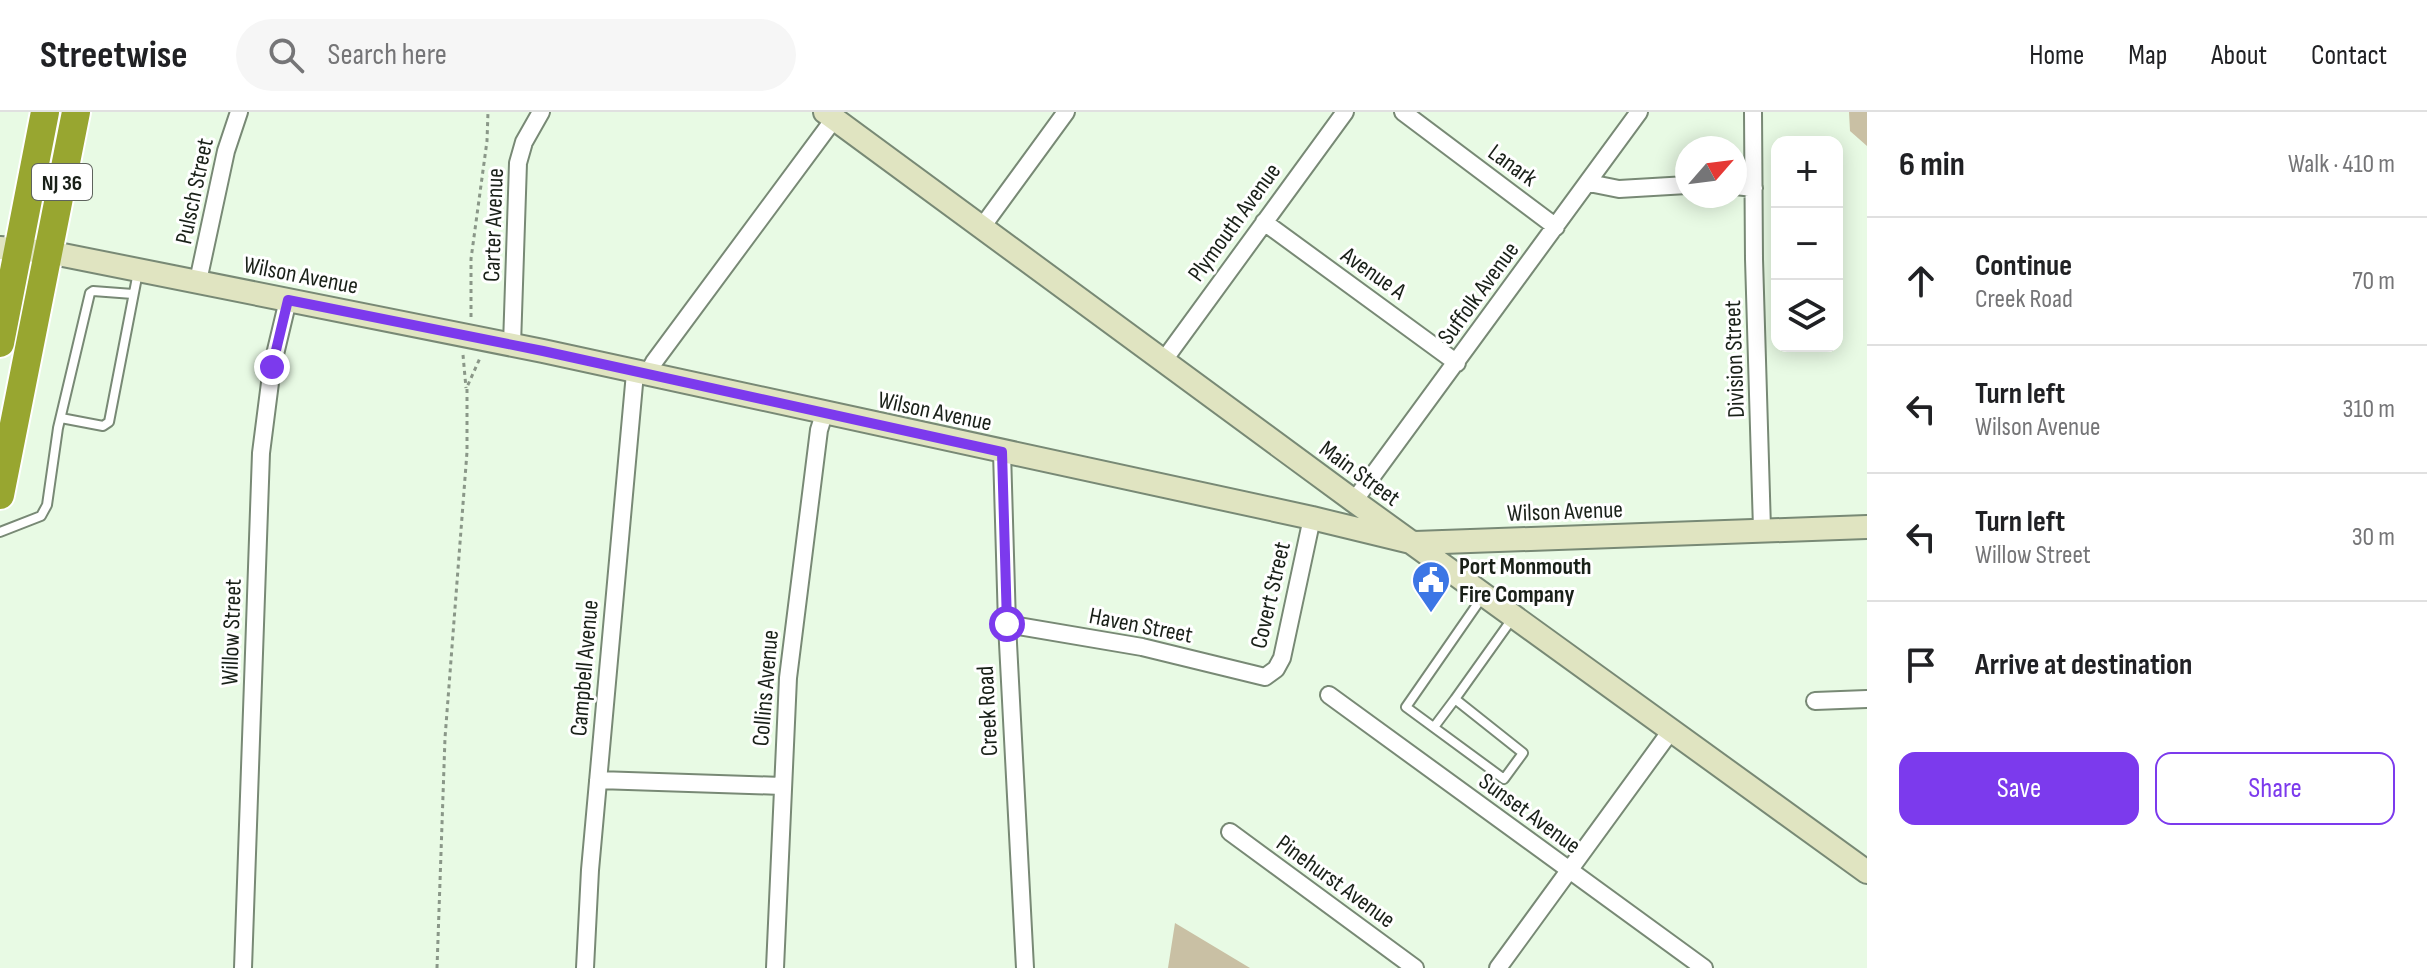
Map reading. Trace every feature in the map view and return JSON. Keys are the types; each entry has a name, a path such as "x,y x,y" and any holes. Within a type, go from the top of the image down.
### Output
{"highway":[{"name":"NJ 36","path":"0,343 9,249 45,112"},
{"name":"NJ 36","path":"0,495 76,112"}],"street":[{"name":"Pulsch Street","path":"198,281 226,151 239,112"},
{"name":"Carter Avenue","path":"512,345 518,163 524,142 541,112"},
{"path":"982,227 1066,112"},
{"name":"Plymouth Avenue","path":"1164,360 1345,112"},
{"name":"Lanark","path":"1403,112 1556,227"},
{"name":"Suffolk Avenue","path":"1354,501 1639,112"},
{"name":"Division Street","path":"1753,112 1762,529"},
{"name":"Main Street","path":"829,115 1513,618 1867,871"},
{"name":"Campbell Avenue","path":"585,968 598,780 641,374 654,362 829,115"},
{"path":"1589,183 1619,189 1675,186"},
{"path":"1747,187 1754,188"},
{"name":"Avenue A","path":"1264,222 1457,363"},
{"name":"Wilson Avenue","path":"9,249 48,252 138,269 512,345 1415,543 1867,527"},
{"name":"Willow Street","path":"243,968 261,453 272,367 288,300"},
{"name":"Collins Avenue","path":"775,968 788,678 819,430 824,414"},
{"name":"Creek Road","path":"1002,452 1007,624 1025,968"},
{"name":"Covert Street","path":"1265,677 1276,669 1282,658 1312,518"},
{"name":"Haven Street","path":"1007,624 1142,647 1265,677"},
{"name":"Sunset Avenue","path":"1329,695 1704,968"},
{"path":"1815,701 1867,699"},
{"path":"1498,968 1670,732"},
{"path":"598,780 782,786"},
{"name":"Pinehurst Avenue","path":"1230,832 1415,968"}],"lane":[{"path":"61,418 103,426 109,422 138,269"},
{"path":"0,532 44,512 61,418 90,293 133,294"},
{"path":"1455,699 1523,753 1504,779 1406,707 1483,595"},
{"path":"1434,727 1513,618"}],"path":[{"path":"468,326 475,216 486,154 488,112"},
{"path":"437,968 445,738 466,471 464,347"},
{"path":"467,391 483,352"}],"shaded area":[{"path":"1849,112 1867,112 1867,146 1850,131"},
{"path":"1175,923 1250,968 1168,968"}],"place":[{"name":"Port Monmouth Fire Company","path":"1431,614"}],"route":[{"path":"272,367 288,300 543,351 1002,452 1007,624"}]}
